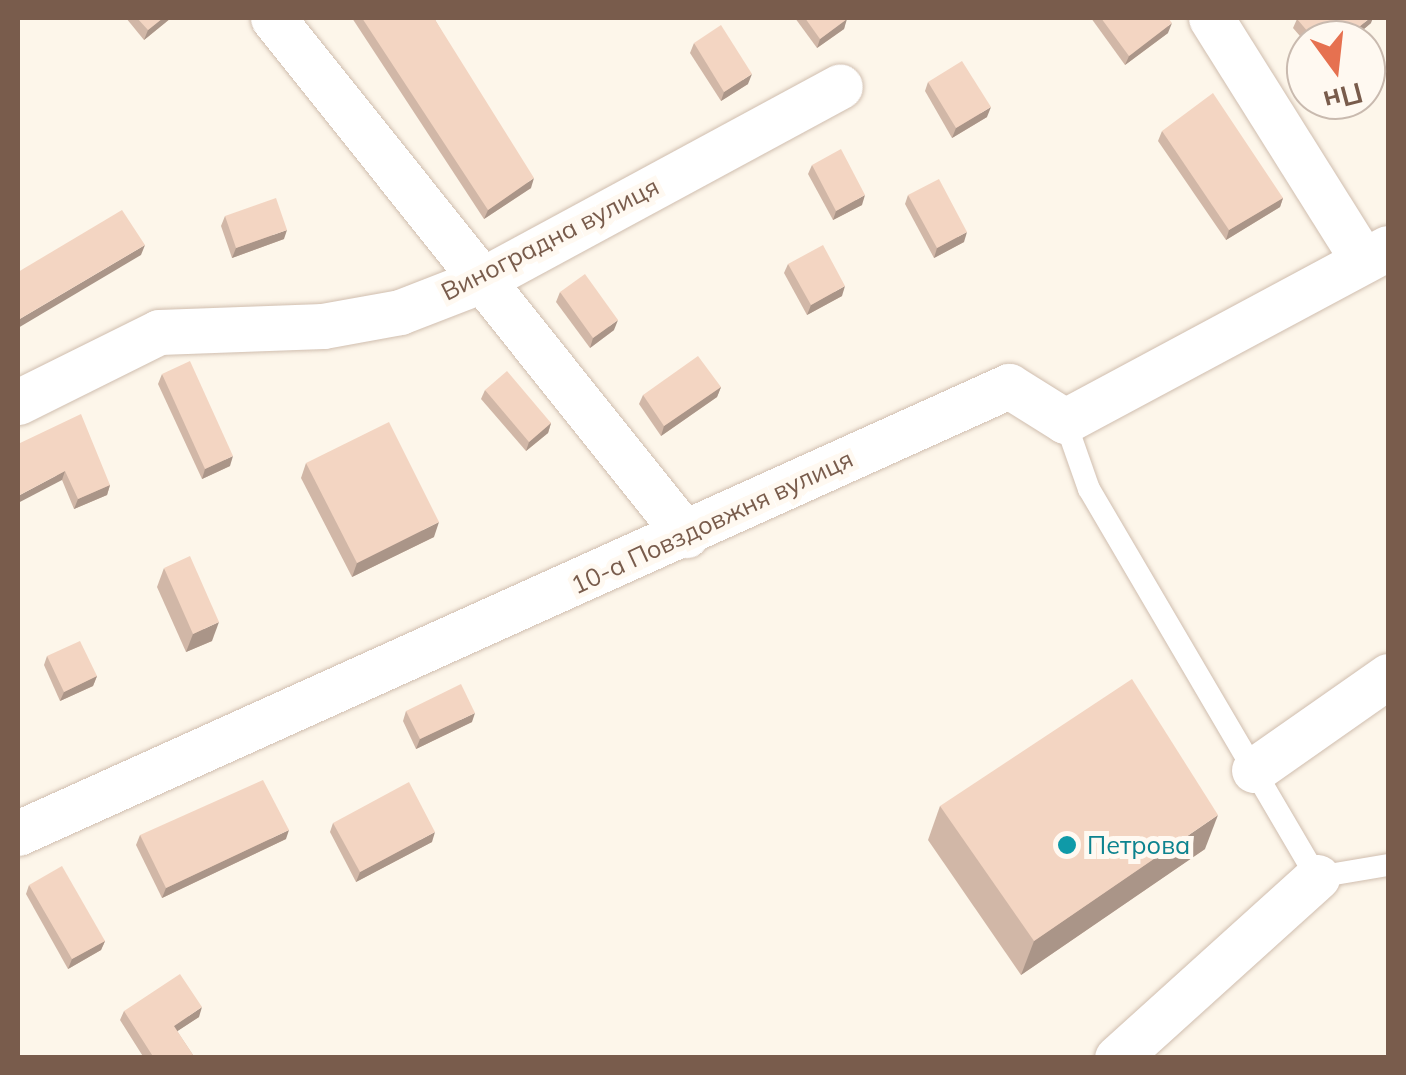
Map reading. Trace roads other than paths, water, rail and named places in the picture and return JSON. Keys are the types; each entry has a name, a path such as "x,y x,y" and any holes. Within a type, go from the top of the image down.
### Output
{"street":[{"path":"273,18 686,535"},
{"path":"1065,421 1376,254 1211,18"},
{"name":"Виноградна вулиця","path":"18,402 159,332 323,326 400,312 480,281 840,86"},
{"name":"10-а Повздовжня вулиця","path":"18,832 686,535 1008,386 1065,421"},
{"path":"1254,770 1388,676"},
{"path":"1117,1058 1317,876"}],"lane":[{"path":"1065,421 1089,489 1317,876 1388,865"}],"place":[{"name":"Петрова","path":"1067,845"}]}
